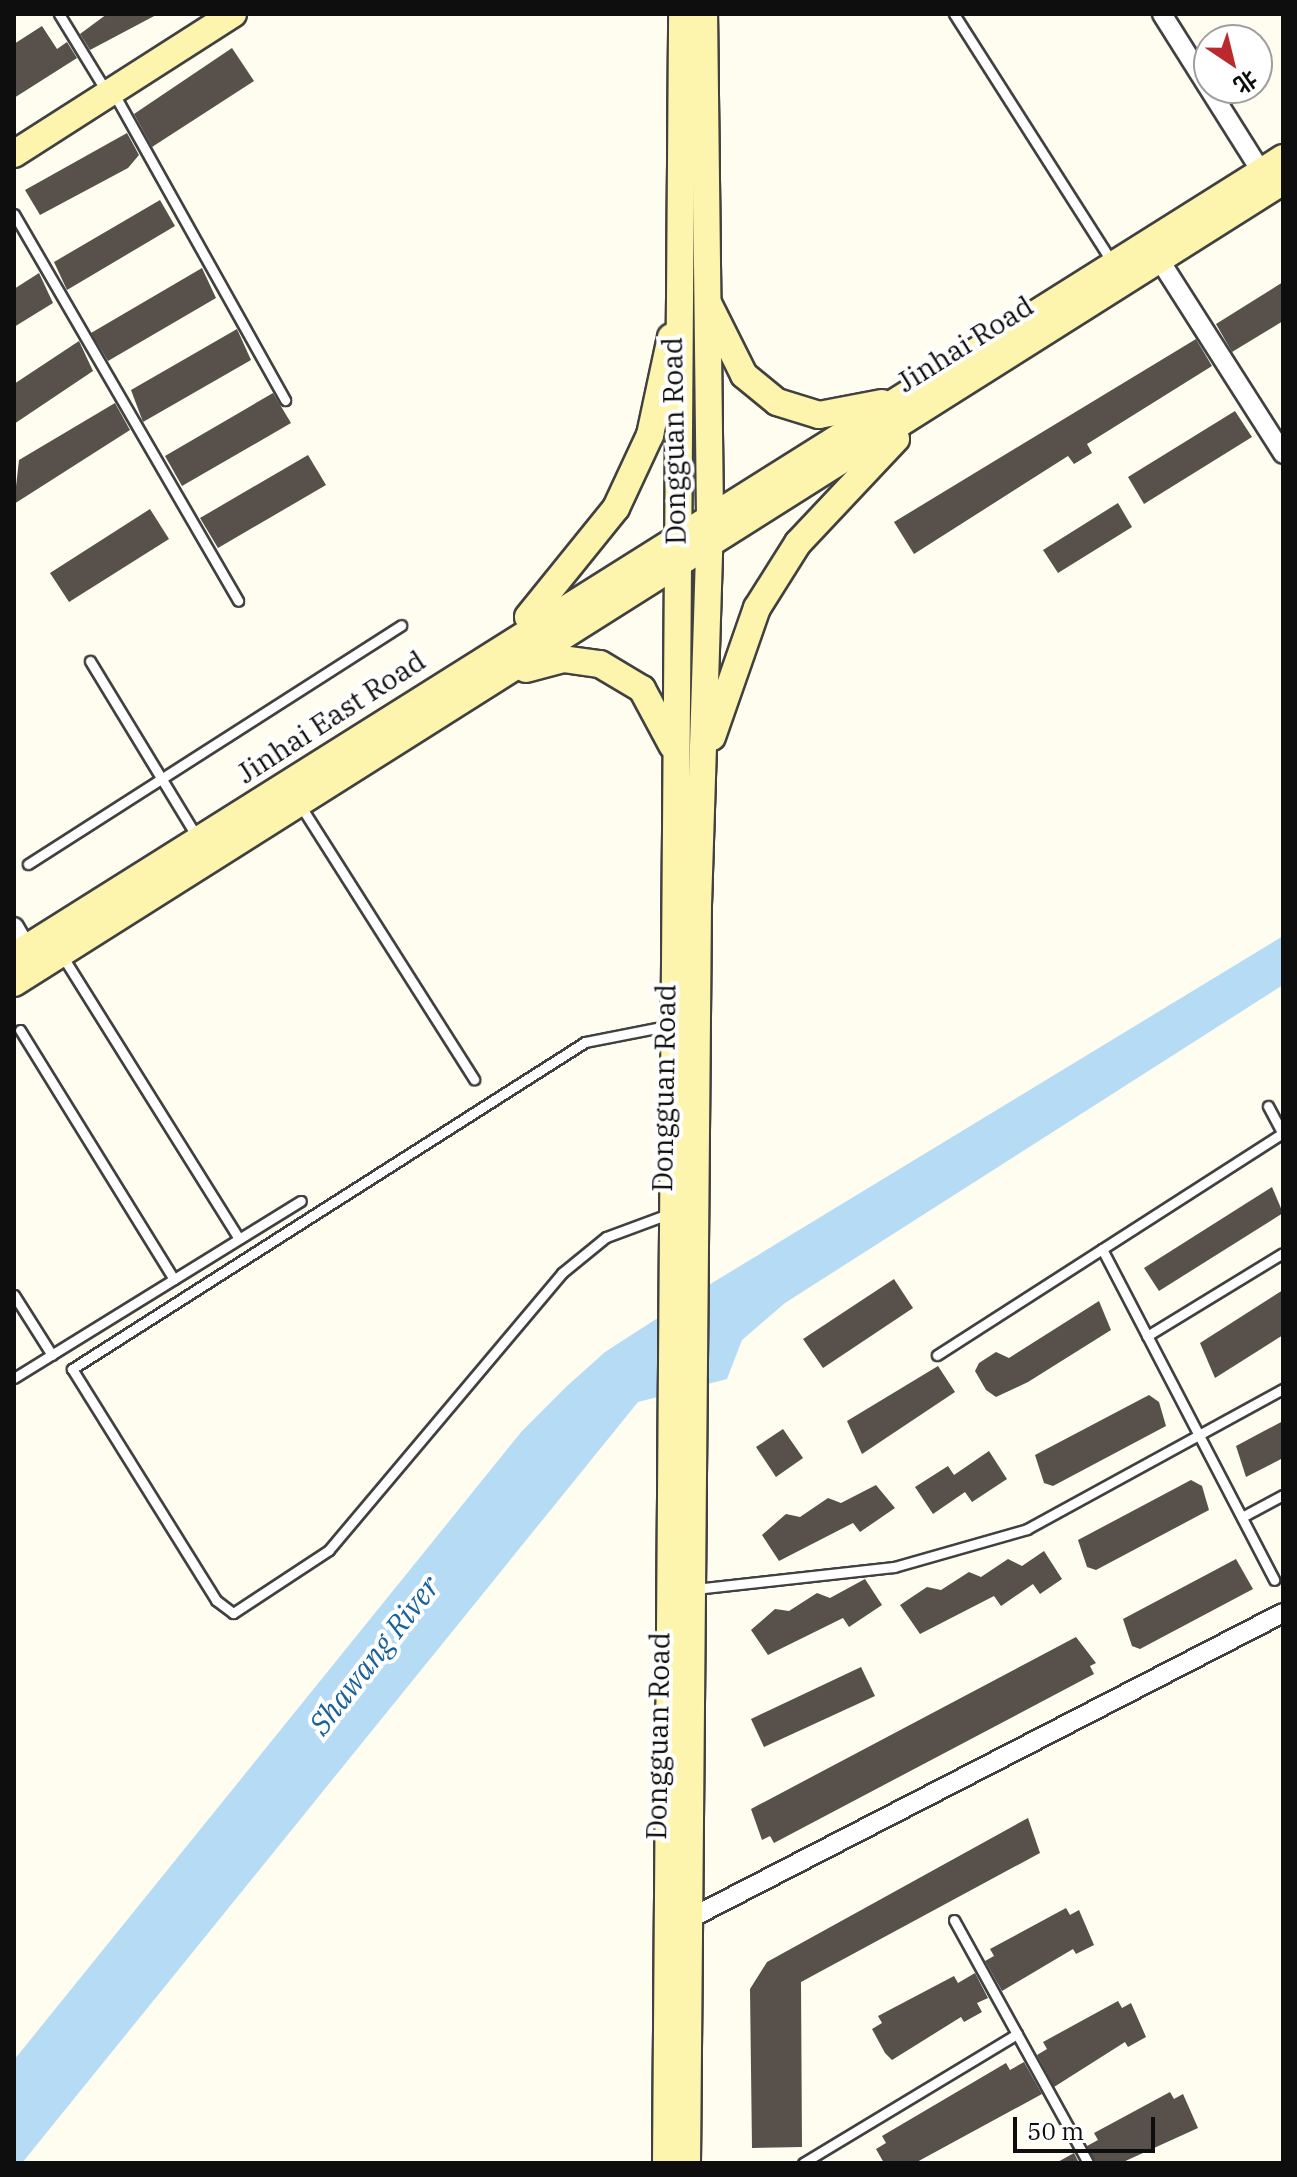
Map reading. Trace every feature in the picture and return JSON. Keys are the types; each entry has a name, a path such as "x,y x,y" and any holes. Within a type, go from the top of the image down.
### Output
{"main road":[{"path":"14,154 233,14"},
{"name":"Dongguan Road","path":"682,14 692,288 710,516 702,776 687,2163"},
{"name":"Dongguan Road","path":"666,2163 677,757 681,531 704,14"},
{"name":"Jinhai Road","path":"681,531 1114,265 1276,170"},
{"name":"Jinhai Road","path":"681,561 1159,259 1276,170"},
{"path":"692,288 744,375 777,402 819,415 897,401"},
{"path":"498,648 562,581 616,508 650,435 692,288"},
{"path":"702,776 757,608 790,556 850,482 946,393"},
{"name":"Jinhai East Road","path":"18,944 199,839 681,531"},
{"name":"Jinhai East Road","path":"14,983 681,561"},
{"path":"503,674 563,659 600,664 642,689 677,757"}],"street":[{"path":"1162,14 1276,170"},
{"path":"1159,259 1283,454"},
{"path":"689,1919 1283,1613"}],"lane":[{"path":"59,14 110,93 285,400"},
{"path":"954,14 1114,265"},
{"path":"14,214 238,601"},
{"path":"28,864 163,781 401,625"},
{"path":"90,661 199,839"},
{"path":"299,804 474,1079"},
{"path":"61,953 239,1239"},
{"path":"675,1212 606,1237 562,1273 329,1550 233,1613 216,1600 72,1369 585,1042 676,1025"},
{"path":"20,1030 174,1279"},
{"path":"937,1355 1283,1134 1268,1106"},
{"path":"14,1378 301,1201"},
{"path":"1102,1249 1274,1580"},
{"path":"1147,1336 1283,1253"},
{"path":"14,1295 52,1355"},
{"path":"691,1589 894,1567 987,1542 1061,1513 1283,1389"},
{"path":"1242,1517 1283,1495"},
{"path":"954,1920 1088,2163"},
{"path":"803,2163 1017,2034"}],"water":[{"name":"Shawang River","path":"1283,936 1283,985 785,1303 742,1340 727,1379 638,1402 22,2163 14,2163 14,2060 522,1431 566,1387 605,1352 712,1283"}],"building":[{"path":"107,14 158,14 90,50 80,34"},
{"path":"42,26 57,49 67,42 77,58 14,98 14,44"},
{"path":"232,48 254,81 152,147 134,114"},
{"path":"127,133 139,155 128,168 40,215 25,190"},
{"path":"160,200 175,226 67,290 54,262"},
{"path":"202,268 216,298 108,361 91,333"},
{"path":"39,273 53,303 14,327 14,289"},
{"path":"1283,282 1283,321 1232,352 1216,324"},
{"path":"237,329 251,360 143,422 131,390"},
{"path":"1196,339 1212,366 1087,444 1092,453 1074,464 1068,456 914,554 894,522"},
{"path":"79,341 93,371 14,424 14,384"},
{"path":"273,393 291,423 182,486 165,456"},
{"path":"115,403 130,430 14,504 19,460"},
{"path":"1235,411 1252,437 1144,504 1128,477"},
{"path":"308,455 326,485 218,548 200,518"},
{"path":"1118,503 1132,527 1058,573 1043,550"},
{"path":"150,509 169,539 69,602 50,573"},
{"path":"1272,1187 1283,1213 1159,1291 1144,1268"},
{"path":"894,1279 913,1308 823,1368 803,1339"},
{"path":"1283,1290 1283,1335 1215,1378 1200,1343"},
{"path":"1099,1301 1111,1330 1028,1382 996,1397 986,1390 975,1371 979,1363 996,1352 1009,1358"},
{"path":"938,1366 955,1392 862,1454 847,1421"},
{"path":"1149,1395 1159,1402 1166,1426 1053,1486 1044,1483 1035,1455"},
{"path":"1283,1421 1283,1458 1246,1477 1236,1446"},
{"path":"783,1429 803,1458 776,1477 756,1447"},
{"path":"989,1451 1007,1479 972,1502 965,1492 933,1514 915,1487 948,1466 954,1475"},
{"path":"1191,1480 1202,1486 1209,1510 1096,1570 1087,1567 1078,1540"},
{"path":"876,1485 895,1508 860,1532 853,1523 779,1561 762,1535 786,1514 800,1517 828,1498 841,1503"},
{"path":"1044,1551 1062,1579 1040,1594 1033,1584 1001,1606 994,1596 920,1634 900,1605 927,1587 941,1590 969,1572 981,1577 1008,1559 1022,1566"},
{"path":"1236,1559 1253,1589 1140,1649 1132,1646 1123,1619"},
{"path":"865,1579 882,1605 849,1627 843,1618 768,1655 751,1630 775,1609 789,1611 817,1593 830,1598"},
{"path":"1076,1637 1096,1663 1090,1666 1094,1674 774,1843 770,1836 762,1840 751,1809"},
{"path":"861,1667 875,1696 764,1747 751,1719"},
{"path":"1028,1818 1040,1853 801,1982 802,2147 752,2148 750,1989 767,1962"},
{"path":"1066,1908 1070,1915 1079,1910 1094,1945 1076,1954 1073,1949 1002,1991 985,1961 994,1956 990,1949"},
{"path":"975,1973 988,1998 977,2003 982,2012 964,2022 961,2017 892,2060 885,2053 872,2029 882,2023 878,2016 954,1976 958,1983"},
{"path":"1118,2001 1122,2008 1131,2003 1146,2037 1128,2047 1125,2042 1054,2087 1037,2055 1047,2049 1043,2042"},
{"path":"1024,2062 1042,2094 915,2163 884,2163 876,2149 886,2143 882,2136 1006,2063 1010,2070"},
{"path":"1170,2092 1174,2099 1183,2094 1198,2128 1121,2163 1095,2163 1087,2146 1098,2140 1094,2133"},
{"path":"1074,2153 1079,2163 1056,2163"}]}
